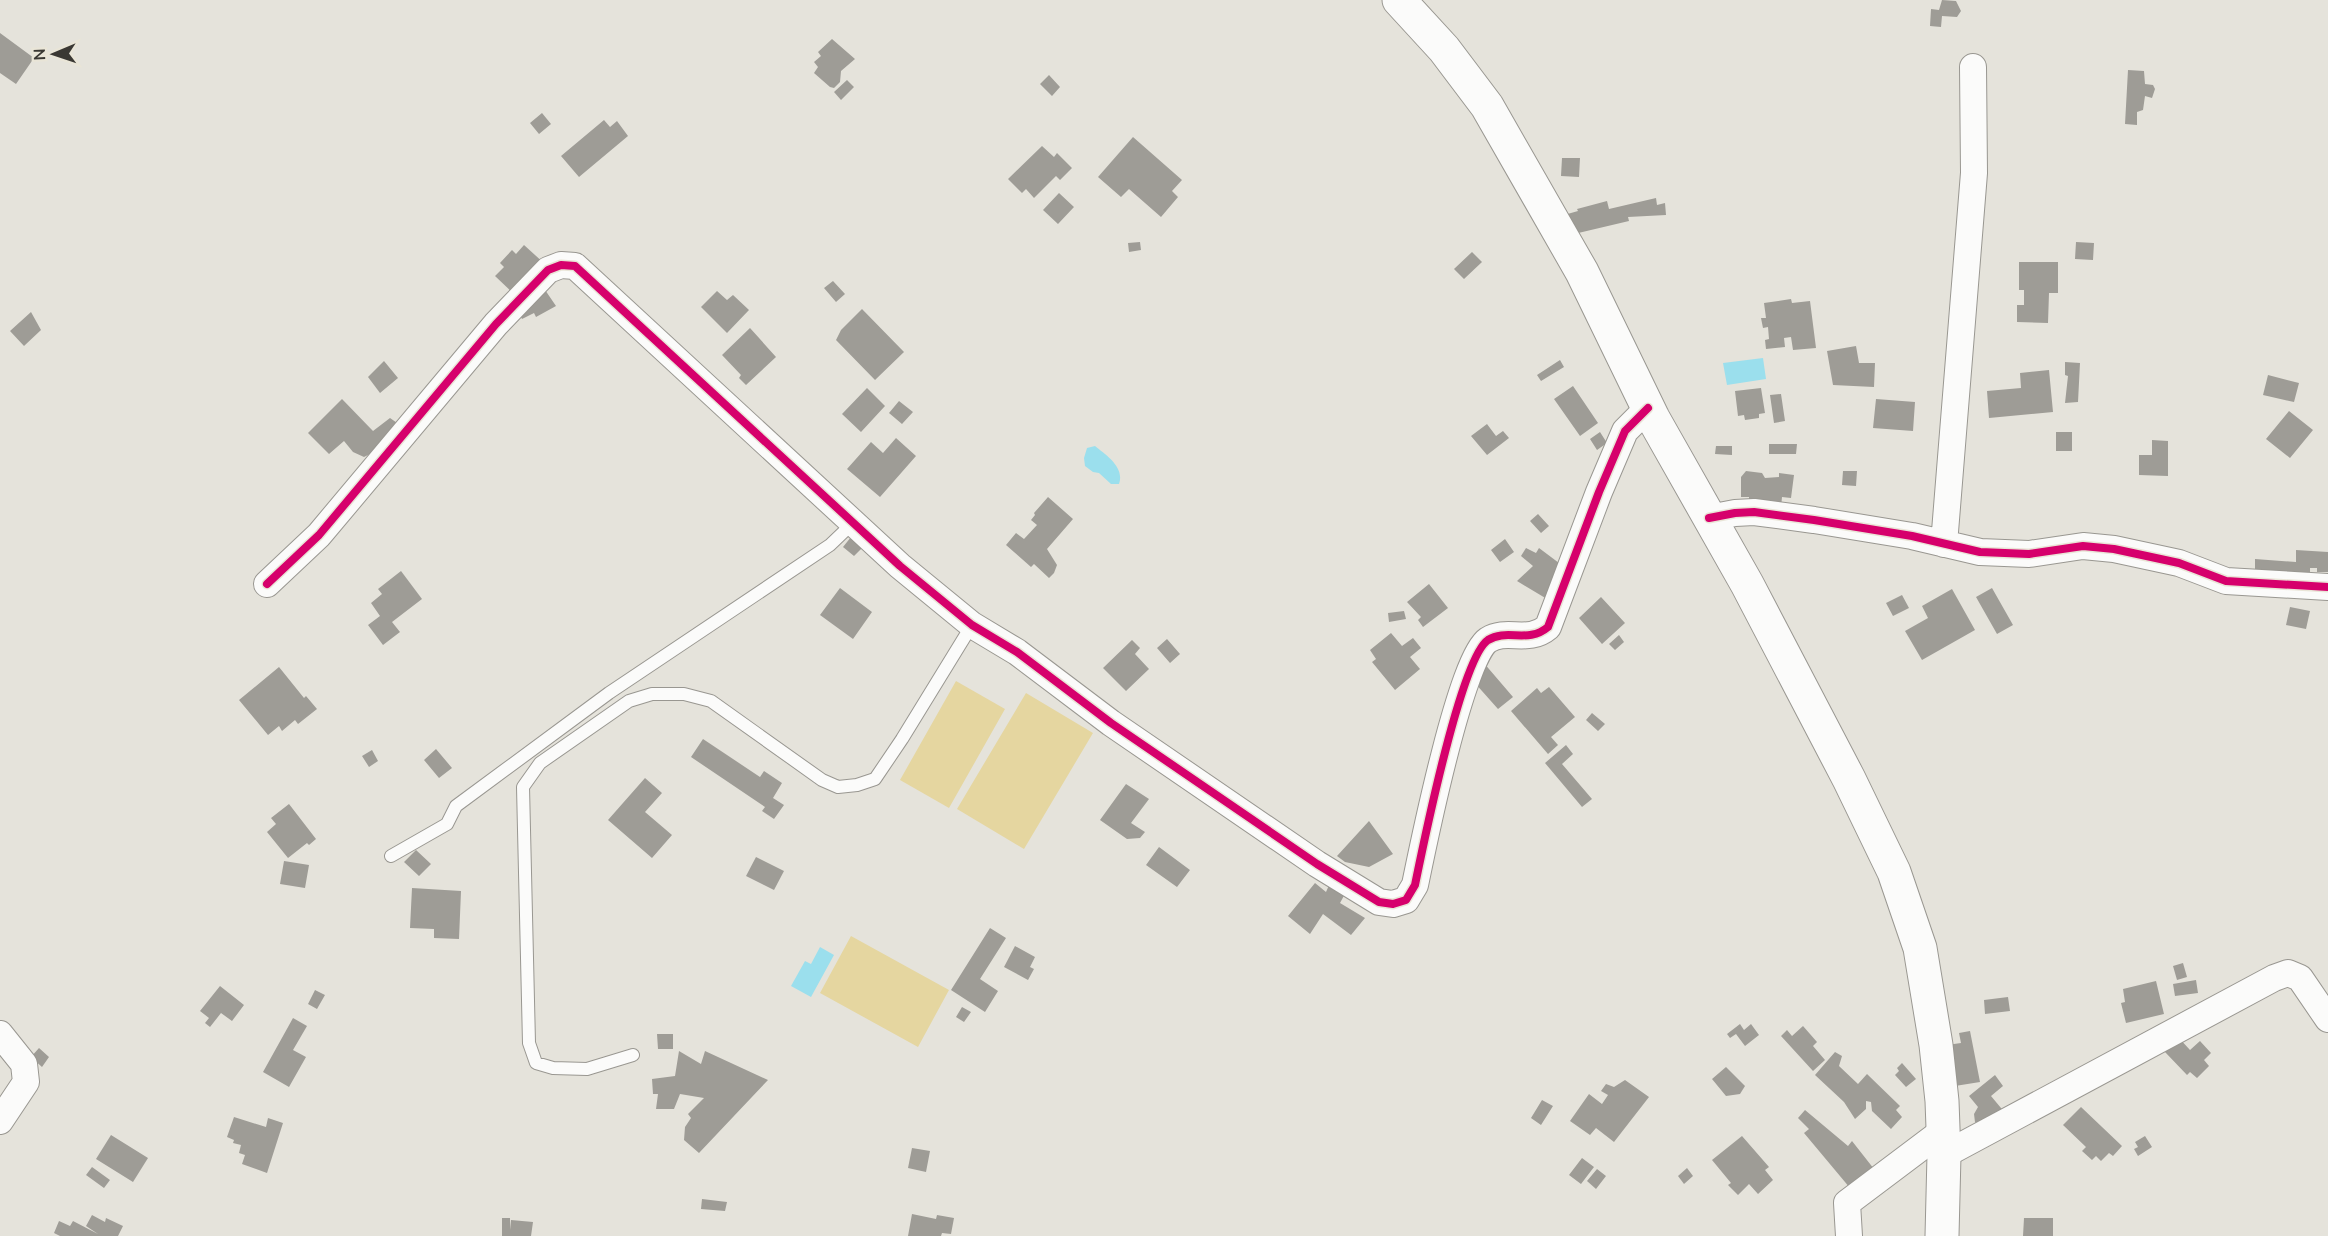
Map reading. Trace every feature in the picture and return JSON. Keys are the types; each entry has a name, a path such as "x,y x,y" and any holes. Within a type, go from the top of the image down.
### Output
{"main road":[{"path":"1399,0 1444,49 1487,106 1582,272 1648,408 1844,769 1894,872 1920,948 1929,996 1942,1101 1944,1143 1942,1236"}],"street":[{"path":"1944,544 1974,174 1973,67"},
{"path":"267,584 319,535 496,324 548,270 561,266 574,266 900,566 972,625 1017,652 1121,729 1317,864 1379,902 1393,904 1406,900 1415,885 1449,735 1477,652 1486,641 1500,635 1529,636 1540,634 1548,627 1599,492 1625,431 1648,408"},
{"path":"1709,518 1754,512 1814,519 1980,552 2029,554 2083,546 2114,549 2178,563 2226,581 2328,587"},
{"path":"1850,1236 1847,1203 1944,1143 2281,976 2288,973 2300,978 2328,1019"},
{"path":"0,1034 24,1064 26,1082 0,1121"}],"lane":[{"path":"391,856 447,824 456,806 503,770 609,693 830,546 854,522"},
{"path":"633,1055 587,1070 553,1068 536,1063 530,1043 523,787 540,763 629,701 652,694 684,694 711,701 822,780 838,787 857,785 875,779 902,740 972,625"}],"shaded area":[{"path":"956,681 1005,709 949,808 900,780"},
{"path":"1026,693 1093,733 1024,849 957,809"},
{"path":"851,936 949,990 918,1047 820,993"}],"water":[{"path":"1763,358 1766,379 1727,385 1723,363"},
{"path":"1095,446 1117,467 1119,484 1111,484 1099,473 1085,466 1084,458 1087,448"},
{"path":"820,947 834,955 811,997 791,986 805,961 811,964"}],"building":[{"path":"1942,0 1956,1 1961,11 1957,17 1942,16 1941,27 1930,26 1931,9 1939,10"},
{"path":"0,33 34,58 16,84 0,73"},
{"path":"832,39 855,59 841,71 840,82 834,88 814,73 818,67 814,62 821,56 818,52"},
{"path":"2128,70 2144,71 2145,84 2153,85 2155,89 2152,98 2145,96 2143,110 2137,112 2137,125 2125,124"},
{"path":"1049,75 1060,87 1052,96 1040,84"},
{"path":"847,80 854,87 841,100 834,92"},
{"path":"542,113 551,124 539,134 530,123"},
{"path":"604,120 610,127 617,121 628,136 579,177 561,156"},
{"path":"1133,137 1182,180 1172,191 1178,197 1161,217 1129,189 1121,197 1098,177"},
{"path":"1042,146 1054,157 1057,153 1072,168 1060,180 1056,176 1034,198 1026,189 1022,193 1008,179"},
{"path":"1562,158 1580,158 1579,177 1561,176"},
{"path":"1059,193 1074,207 1058,224 1043,210"},
{"path":"1656,198 1657,205 1665,203 1666,215 1628,217 1629,221 1574,234 1564,215 1607,201 1609,209"},
{"path":"1140,242 1141,250 1129,252 1128,243"},
{"path":"2076,242 2094,243 2093,260 2075,259"},
{"path":"524,245 546,265 516,296 495,276 504,267 500,263 512,250 516,254"},
{"path":"1472,252 1482,262 1464,279 1454,269"},
{"path":"2019,262 2058,262 2058,293 2049,293 2048,323 2017,322 2017,305 2024,305 2024,290 2019,290"},
{"path":"833,281 845,294 836,302 824,288"},
{"path":"541,284 556,306 536,317 534,313 522,319 516,308"},
{"path":"717,291 727,300 733,295 749,310 727,333 701,307"},
{"path":"1791,299 1792,303 1810,301 1816,348 1793,350 1791,337 1784,338 1785,347 1766,349 1765,340 1769,339 1768,327 1763,328 1761,318 1766,318 1764,303"},
{"path":"862,309 904,352 875,380 836,340 841,330"},
{"path":"31,312 41,330 24,346 10,331"},
{"path":"750,328 776,357 746,385 739,378 741,375 722,355"},
{"path":"1856,346 1859,363 1875,363 1874,387 1833,385 1827,351"},
{"path":"1560,360 1564,367 1541,381 1537,375"},
{"path":"384,361 398,378 380,393 368,377"},
{"path":"2065,362 2080,363 2078,402 2065,403 2068,376 2065,375"},
{"path":"2049,370 2053,412 1989,418 1987,391 2021,388 2020,373"},
{"path":"2268,375 2299,383 2294,402 2263,395"},
{"path":"1573,386 1598,423 1580,436 1554,399"},
{"path":"867,388 885,406 861,432 842,414"},
{"path":"1761,388 1765,413 1759,414 1759,418 1745,420 1744,415 1738,416 1735,391"},
{"path":"1781,394 1785,421 1774,423 1770,395"},
{"path":"342,399 373,431 390,418 400,425 374,452 364,457 353,452 344,441 329,454 308,433"},
{"path":"1876,399 1915,402 1913,431 1873,428"},
{"path":"899,401 913,412 902,424 889,413"},
{"path":"2289,411 2313,430 2290,458 2266,439"},
{"path":"1487,424 1496,436 1503,431 1509,438 1487,455 1471,436"},
{"path":"1600,432 1607,443 1597,450 1590,439"},
{"path":"2056,432 2072,432 2072,451 2056,451"},
{"path":"896,438 916,456 880,497 847,469 871,442 883,453"},
{"path":"2152,440 2168,441 2168,476 2139,475 2139,455 2152,455"},
{"path":"1769,444 1797,444 1796,454 1769,454"},
{"path":"1716,446 1732,446 1732,455 1715,454"},
{"path":"1746,471 1762,473 1765,478 1779,477 1779,473 1794,475 1791,498 1782,497 1781,507 1749,502 1749,497 1741,497 1741,477"},
{"path":"1843,471 1857,471 1856,486 1842,485"},
{"path":"1048,497 1073,519 1047,549 1057,565 1049,578 1034,564 1031,567 1006,545 1016,533 1024,539 1037,525 1031,520"},
{"path":"1538,514 1549,526 1541,533 1530,521"},
{"path":"851,537 863,547 854,556 843,547"},
{"path":"1505,539 1514,552 1500,562 1491,550"},
{"path":"1526,548 1536,553 1539,548 1567,569 1552,602 1517,581 1533,566 1521,556"},
{"path":"2296,550 2328,552 2328,572 2317,572 2317,568 2310,568 2310,580 2255,577 2255,559 2296,562"},
{"path":"401,571 422,599 392,622 400,632 383,645 368,625 380,616 371,603 382,594 378,589"},
{"path":"1429,584 1448,608 1423,627 1418,620 1421,617 1407,602"},
{"path":"840,588 872,612 853,639 820,615"},
{"path":"1992,588 2013,625 1997,634 1976,597"},
{"path":"1952,589 1975,630 1922,660 1905,631 1928,618 1922,606"},
{"path":"1902,595 1909,608 1893,616 1886,603"},
{"path":"1601,597 1625,623 1602,644 1579,618"},
{"path":"2290,607 2310,611 2306,629 2286,625"},
{"path":"1404,611 1406,619 1389,622 1388,613"},
{"path":"1391,633 1402,646 1413,638 1421,648 1410,657 1420,669 1395,690 1372,662 1376,659 1370,650"},
{"path":"1619,635 1624,642 1615,650 1609,644"},
{"path":"1167,639 1180,654 1170,663 1157,648"},
{"path":"1132,640 1140,648 1135,654 1149,669 1126,691 1103,668"},
{"path":"1483,662 1513,697 1498,709 1474,682"},
{"path":"279,667 304,698 306,696 317,709 298,724 295,720 282,731 279,726 268,735 239,700"},
{"path":"1549,687 1575,717 1551,737 1558,745 1548,754 1511,711 1537,688 1541,693"},
{"path":"1592,713 1605,724 1598,731 1586,720"},
{"path":"703,739 760,777 764,771 782,783 773,798 784,805 774,819 762,811 765,807 691,757"},
{"path":"1566,745 1573,754 1562,764 1592,799 1582,807 1545,763"},
{"path":"436,749 452,768 439,778 424,760"},
{"path":"372,750 378,761 369,767 362,756"},
{"path":"645,778 662,793 645,812 672,835 652,858 608,820"},
{"path":"1126,784 1149,799 1131,823 1145,832 1140,838 1127,839 1100,820"},
{"path":"289,804 316,839 288,858 267,832 276,824 271,818"},
{"path":"1369,821 1393,854 1369,867 1345,862 1337,856"},
{"path":"1159,847 1190,870 1177,887 1146,865"},
{"path":"416,850 431,864 419,876 404,862"},
{"path":"756,857 784,871 774,890 746,876"},
{"path":"284,861 309,865 305,888 280,884"},
{"path":"1315,883 1326,892 1330,883 1346,892 1340,903 1365,918 1351,935 1323,914 1310,934 1288,916"},
{"path":"412,888 461,891 459,939 434,938 434,929 410,928"},
{"path":"990,928 1006,938 980,979 998,991 985,1012 951,990"},
{"path":"1015,946 1035,957 1030,967 1034,969 1028,980 1004,967"},
{"path":"2183,963 2187,977 2177,980 2173,966"},
{"path":"2196,980 2198,993 2175,996 2173,984"},
{"path":"2156,981 2164,1014 2126,1023 2121,1003 2125,1002 2123,989"},
{"path":"220,986 244,1005 232,1021 221,1013 210,1027 205,1023 209,1018 200,1011"},
{"path":"315,990 325,995 317,1009 308,1004"},
{"path":"2008,997 2010,1011 1985,1014 1984,1000"},
{"path":"962,1007 971,1012 964,1022 956,1017"},
{"path":"293,1018 307,1026 293,1050 306,1057 289,1087 263,1072"},
{"path":"1740,1024 1744,1030 1751,1024 1759,1035 1745,1046 1736,1034 1730,1038 1727,1034"},
{"path":"1803,1026 1817,1042 1813,1046 1825,1060 1813,1071 1781,1036 1787,1030 1792,1036"},
{"path":"1970,1031 1980,1082 1955,1086 1947,1045 1961,1043 1959,1033"},
{"path":"657,1034 673,1034 673,1049 658,1049"},
{"path":"2179,1038 2190,1050 2200,1041 2211,1053 2204,1060 2209,1066 2197,1078 2190,1072 2187,1075 2165,1052"},
{"path":"39,1048 49,1057 42,1067 31,1057"},
{"path":"679,1051 701,1064 705,1051 768,1080 699,1153 684,1140 685,1127 691,1118 688,1114 704,1098 680,1094 674,1109 656,1109 658,1094 653,1094 652,1079 675,1076"},
{"path":"1835,1052 1842,1056 1839,1066 1858,1084 1867,1074 1900,1106 1896,1110 1902,1117 1891,1129 1872,1111 1871,1102 1866,1101 1866,1109 1855,1119 1844,1102 1815,1075"},
{"path":"1902,1063 1916,1079 1906,1087 1895,1075"},
{"path":"1726,1067 1745,1086 1740,1094 1726,1096 1712,1079"},
{"path":"1995,1075 2003,1086 1991,1096 2006,1114 1979,1126 1975,1122 1974,1114 1978,1107 1969,1096"},
{"path":"1625,1080 1649,1097 1614,1142 1596,1128 1590,1135 1570,1121 1589,1094 1602,1104 1608,1095 1601,1091 1606,1084 1614,1087"},
{"path":"1542,1100 1553,1106 1541,1125 1531,1118"},
{"path":"2081,1107 2122,1146 2113,1156 2109,1153 2101,1161 2096,1156 2092,1160 2082,1151 2086,1147 2063,1125"},
{"path":"1805,1110 1848,1146 1852,1141 1874,1169 1850,1188 1804,1133 1809,1129 1798,1118"},
{"path":"234,1117 266,1127 268,1118 283,1123 267,1173 242,1164 245,1155 239,1153 241,1145 233,1143 234,1140 227,1137"},
{"path":"111,1135 148,1158 133,1182 96,1159"},
{"path":"1742,1136 1769,1167 1765,1170 1773,1180 1758,1194 1749,1184 1738,1195 1728,1185 1731,1183 1712,1160"},
{"path":"2145,1136 2152,1147 2138,1156 2134,1149 2138,1147 2135,1142"},
{"path":"912,1148 930,1151 926,1172 908,1168"},
{"path":"1582,1158 1594,1167 1581,1184 1569,1175"},
{"path":"92,1167 110,1180 104,1188 86,1175"},
{"path":"1687,1168 1693,1176 1684,1184 1678,1176"},
{"path":"1597,1169 1606,1176 1596,1189 1587,1181"},
{"path":"702,1199 727,1202 725,1211 701,1209"},
{"path":"912,1214 936,1219 937,1215 954,1218 951,1234 908,1236"},
{"path":"92,1215 105,1222 106,1218 123,1226 118,1236 60,1236 54,1233 59,1221 70,1226 73,1221 98,1234 86,1226"},
{"path":"502,1218 510,1218 510,1230 511,1220 533,1222 531,1236 502,1236"},
{"path":"2024,1218 2053,1218 2053,1236 2023,1236"}],"cycle path":[{"path":"267,584 319,535 496,324 548,270 561,265 575,266 900,566 972,625 1017,652 1111,723 1317,864 1379,902 1393,904 1406,900 1415,885 1444,755 1466,680 1477,654 1488,640 1495,637 1533,635 1548,627 1599,492 1625,431 1648,408"},
{"path":"1709,518 1754,512 1912,536 1980,552 2029,554 2083,546 2114,549 2179,563 2226,581 2328,587"}]}
